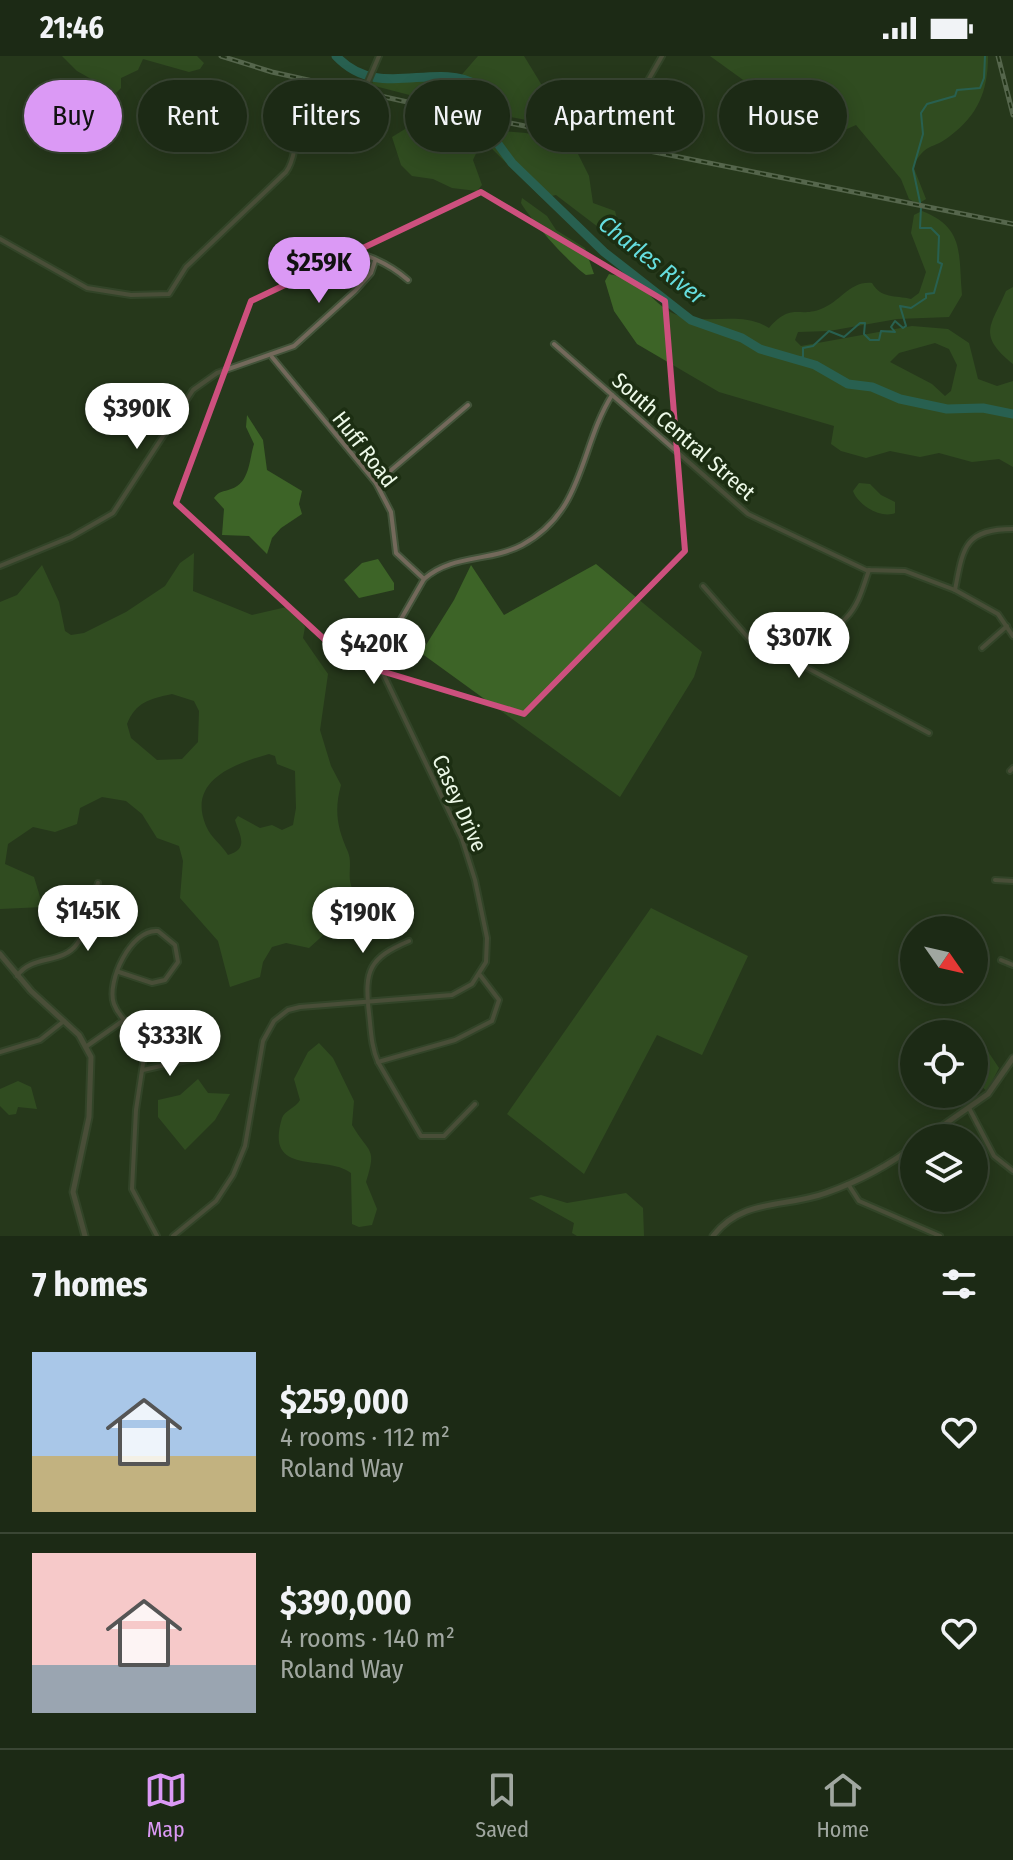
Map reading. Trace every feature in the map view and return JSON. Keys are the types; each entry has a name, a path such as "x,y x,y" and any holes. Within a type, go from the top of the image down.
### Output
{"street":[{"path":"0,239 87,288 131,295 169,294 186,267 286,172 292,164 297,137 304,127 352,119 379,56"},
{"path":"648,80 662,56"},
{"path":"336,251 347,250 396,269 408,280"},
{"path":"0,566 26,558 106,518 120,505 193,390 217,373 272,357 294,346 371,273 375,261"},
{"name":"South Central Street","path":"554,344 748,514 869,570 905,571 955,590 991,608 1013,636"},
{"name":"Huff Road","path":"272,357 376,483 391,512 396,553 424,579"},
{"path":"424,579 455,561 521,545 561,511 575,491 596,424 612,395"},
{"path":"376,483 468,405"},
{"path":"955,590 962,555 970,540 993,529 1013,529"},
{"path":"800,664 810,647 856,606 869,570"},
{"name":"Casey Drive","path":"424,579 381,654 380,667 467,852 487,938 486,962 480,975"},
{"path":"703,586 751,641 929,733"},
{"path":"982,648 1007,626"},
{"path":"995,880 1013,881"},
{"path":"17,976 29,963 58,957 77,944 90,916 98,883"},
{"path":"119,972 152,983 165,980 178,962 175,945 164,934 145,931 129,945 119,972 113,1001 146,1044 136,1110 132,1189 157,1236"},
{"path":"409,941 379,956 366,979 378,1062 421,1136 444,1136 475,1104"},
{"path":"0,954 17,976 87,1046 92,1063 92,1093 73,1192 85,1236"},
{"path":"1001,960 1013,965"},
{"path":"173,1236 216,1201 233,1175 245,1146 263,1041 274,1021 288,1010 452,995 463,991 480,975 499,1000 492,1021 455,1040 378,1062"},
{"path":"87,1046 125,1019"},
{"path":"0,1052 40,1040 64,1021"},
{"path":"143,1070 191,1059"},
{"path":"988,1092 997,1085 1013,1060"},
{"path":"946,1124 969,1108 999,1163 1013,1171"},
{"path":"713,1236 736,1213 750,1207 798,1201 848,1184 900,1154"},
{"path":"848,1184 853,1195 863,1203 940,1236"}],"highlighted area":[{"path":"481,192 665,301 685,551 524,714 348,661 176,503 251,301"}],"green space":[{"path":"62,56 197,56 204,63 200,69 189,72 143,59 138,70 121,80 93,80 77,71"},
{"path":"478,56 524,56 539,80 526,80 526,120 510,117 510,80 455,80"},
{"path":"710,56 988,56 980,101 968,120 944,141 926,149 913,166 926,199 918,204 909,199 901,179 856,125 847,129 847,80 743,80"},
{"path":"389,80 405,81 405,94 389,90"},
{"path":"405,129 405,152 477,152 473,160 482,185 477,191 452,188 433,179 412,176 401,165 392,137"},
{"path":"510,132 526,133 526,152 577,152 589,176 593,203 615,211 617,219 606,227 598,227 556,195 542,198 495,152 510,152"},
{"path":"522,198 547,216 556,230 585,248 594,274 586,275 561,252 521,203"},
{"path":"922,211 936,218 953,235 957,245 962,295 949,317 897,319 829,331 798,332 795,340 801,346 912,326 948,329 969,343 978,379 997,386 1013,381 1013,467 999,459 972,462 939,453 920,457 890,451 866,458 841,451 831,444 834,426 719,392 637,344 614,311 605,281 609,274 622,277 641,287 677,315 747,320 769,328 784,315 821,309 864,283 872,283 884,294 911,299 919,293 926,272 911,233 914,215","holes":["935,343 949,349 957,365 951,391 945,396 932,384 890,362 899,353"]},
{"path":"1013,287 1013,364 994,345 990,329 1006,291"},
{"path":"247,415 263,440 267,470 302,491 299,504 302,514 272,538 267,554 249,536 222,535 224,509 214,498 242,482 248,470 254,444 246,427"},
{"path":"859,483 870,484 881,495 895,502 895,513 883,514 865,506 853,491"},
{"path":"194,553 193,591 252,615 291,606 305,627 303,638 328,674 320,730 331,766 341,785 338,819 349,857 353,890 347,904 337,903 329,911 329,930 309,948 286,943 272,947 263,962 260,977 230,987 218,941 180,898 183,861 179,846 157,838 142,814 126,801 102,797 80,808 77,824 55,832 33,827 8,844 5,864 34,877 43,907 0,909 0,602 17,595 42,565 59,602 65,631 71,635 84,633 126,612 165,586 180,563","holes":["172,694 194,701 199,711 198,742 182,759 157,760 131,738 127,724 144,703","269,754 275,756 277,764 295,771 293,825 282,830 272,825 260,828 238,816 235,820 241,845 228,855 206,826 203,797 208,786 228,769"]},
{"path":"378,559 394,583 394,590 359,598 344,580 362,563"},
{"path":"596,564 702,652 694,677 620,797 421,653 454,600 471,565 504,615"},
{"path":"651,908 748,956 702,1055 657,1035 584,1174 507,1114"},
{"path":"319,1043 333,1058 354,1101 352,1125 370,1152 371,1163 366,1182 377,1209 372,1225 359,1227 352,1224 351,1173 340,1167 300,1160 282,1149 279,1137 282,1118 300,1100 294,1079 308,1052"},
{"path":"988,1052 999,1068 988,1089"},
{"path":"198,1079 208,1093 230,1094 215,1120 185,1150 158,1117 158,1100 180,1095"},
{"path":"18,1081 31,1087 37,1109 18,1107 16,1114 9,1115 0,1106 0,1089"},
{"path":"626,1193 643,1208 644,1236 577,1236 572,1233 574,1223 529,1198 541,1195 567,1203"}],"waterway":[{"name":"Charles River","path":"336,56 353,69 370,76 388,79 443,76 460,78 477,85 482,122 512,163 604,252 691,320 742,338 760,349 815,365 848,384 872,387 900,399 947,409 983,408 1013,414"},
{"path":"797,359 803,357 803,348 813,346 829,331 844,337 860,323 865,323 864,334 870,340 879,340 881,331 895,332 891,327 895,321 903,328 906,326 900,306 911,308 926,298 926,294 934,293 942,264 938,262 939,236 931,228 920,228 921,207 913,169 923,134 921,113 927,104 955,96 957,90 980,88 984,78 985,56"}],"railway":[{"path":"221,56 272,72 430,107 1013,224"},
{"path":"998,56 1013,115"}]}
